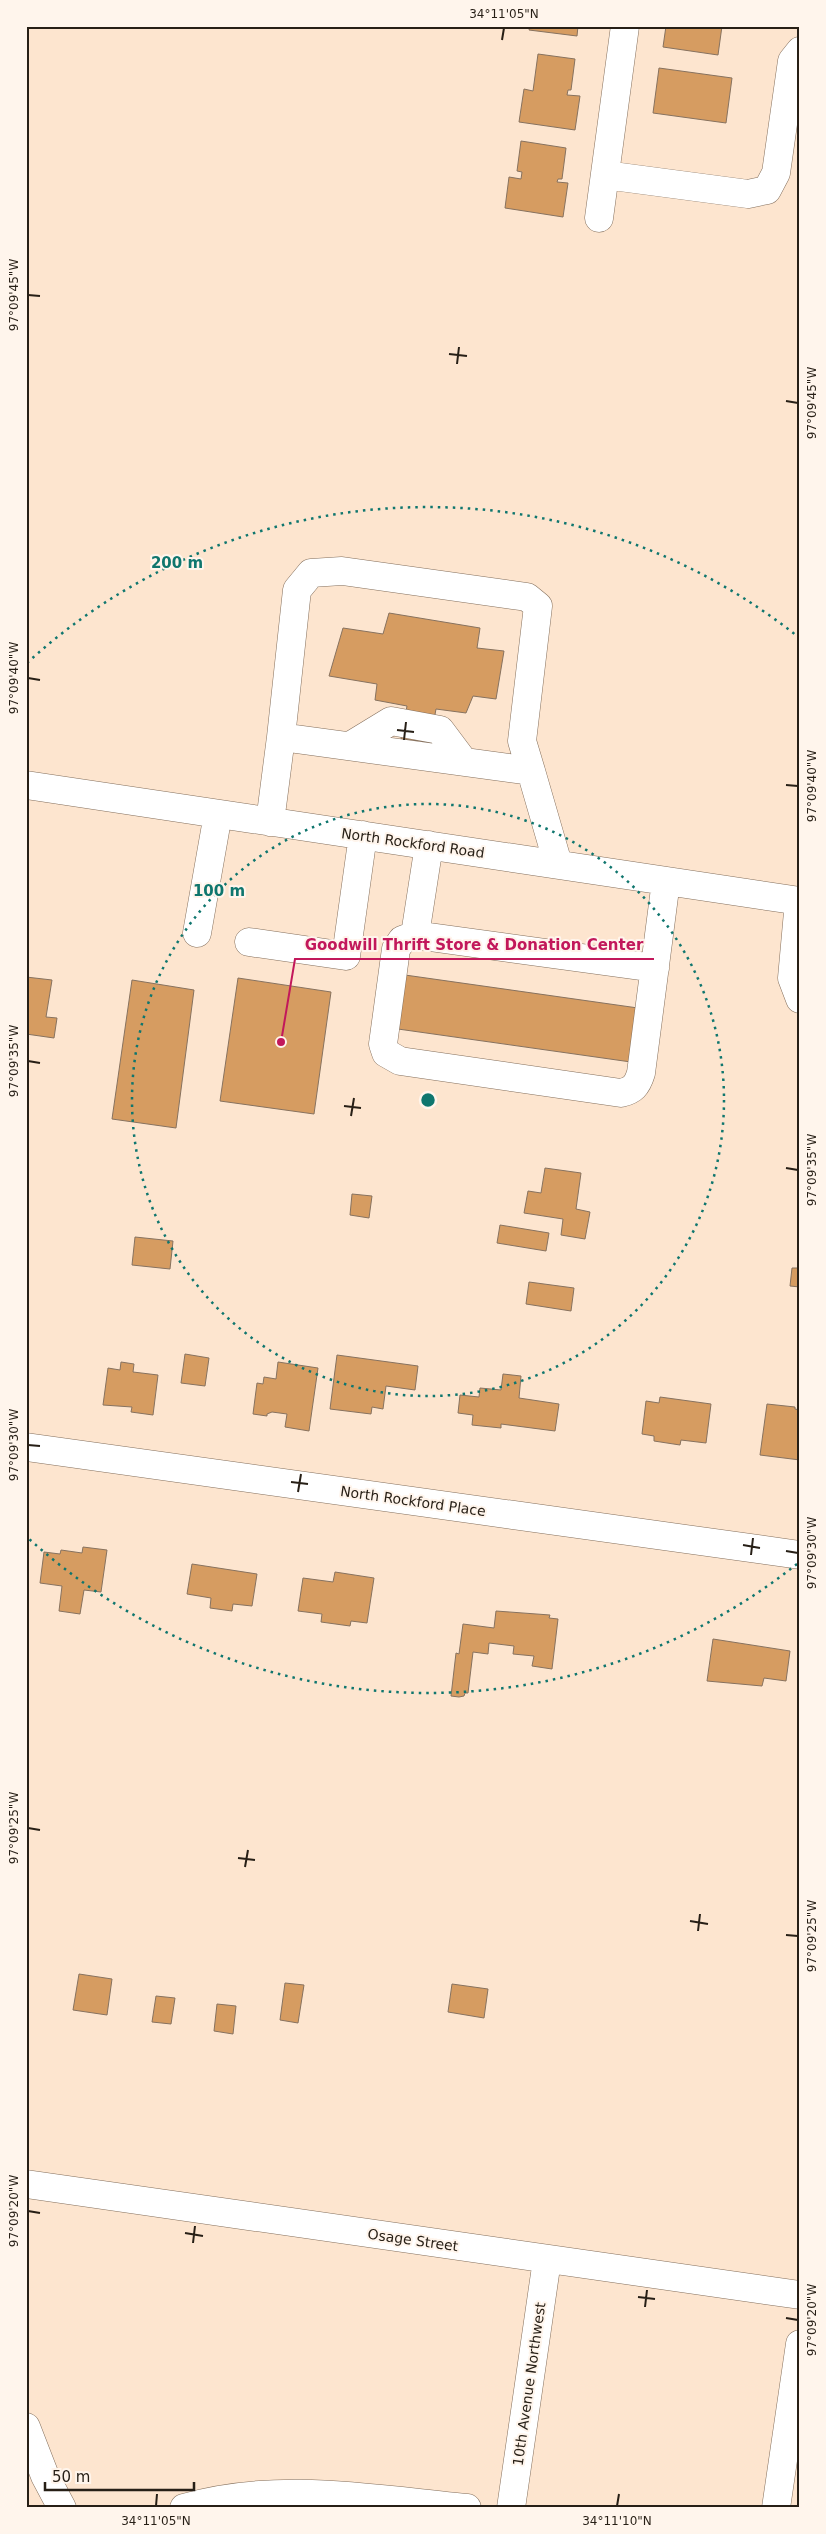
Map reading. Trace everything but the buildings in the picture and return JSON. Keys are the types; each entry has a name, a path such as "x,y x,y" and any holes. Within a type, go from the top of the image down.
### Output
{"street":[{"path":"599,218 625,26"},
{"path":"605,175 748,194 768,190 776,173 792,61 800,52"},
{"path":"270,822 282,737 297,590 311,573 342,571 527,597 538,606 522,741 558,864"},
{"path":"282,737 531,771"},
{"name":"North Rockford Road","path":"26,786 799,901"},
{"path":"197,933 218,814"},
{"path":"249,942 346,956 363,835"},
{"path":"415,935 429,845"},
{"path":"655,968 415,935 402,940 396,948 383,1044 386,1053 392,1059 621,1093 630,1091 637,1084 641,1073 655,968 666,881"},
{"path":"799,901 792,978 800,999"},
{"name":"North Rockford Place","path":"26,1446 800,1555"},
{"name":"Osage Street","path":"26,2184 800,2295"},
{"name":"10th Avenue Northwest","path":"511,2508 547,2260"},
{"path":"776,2508 800,2344"},
{"path":"26,2427 45,2476 62,2508"},
{"path":"184,2508 214,2499 265,2494 324,2495 467,2508"}],"place":[{"name":"Goodwill Thrift Store & Donation Center","path":"281,1042"}]}
